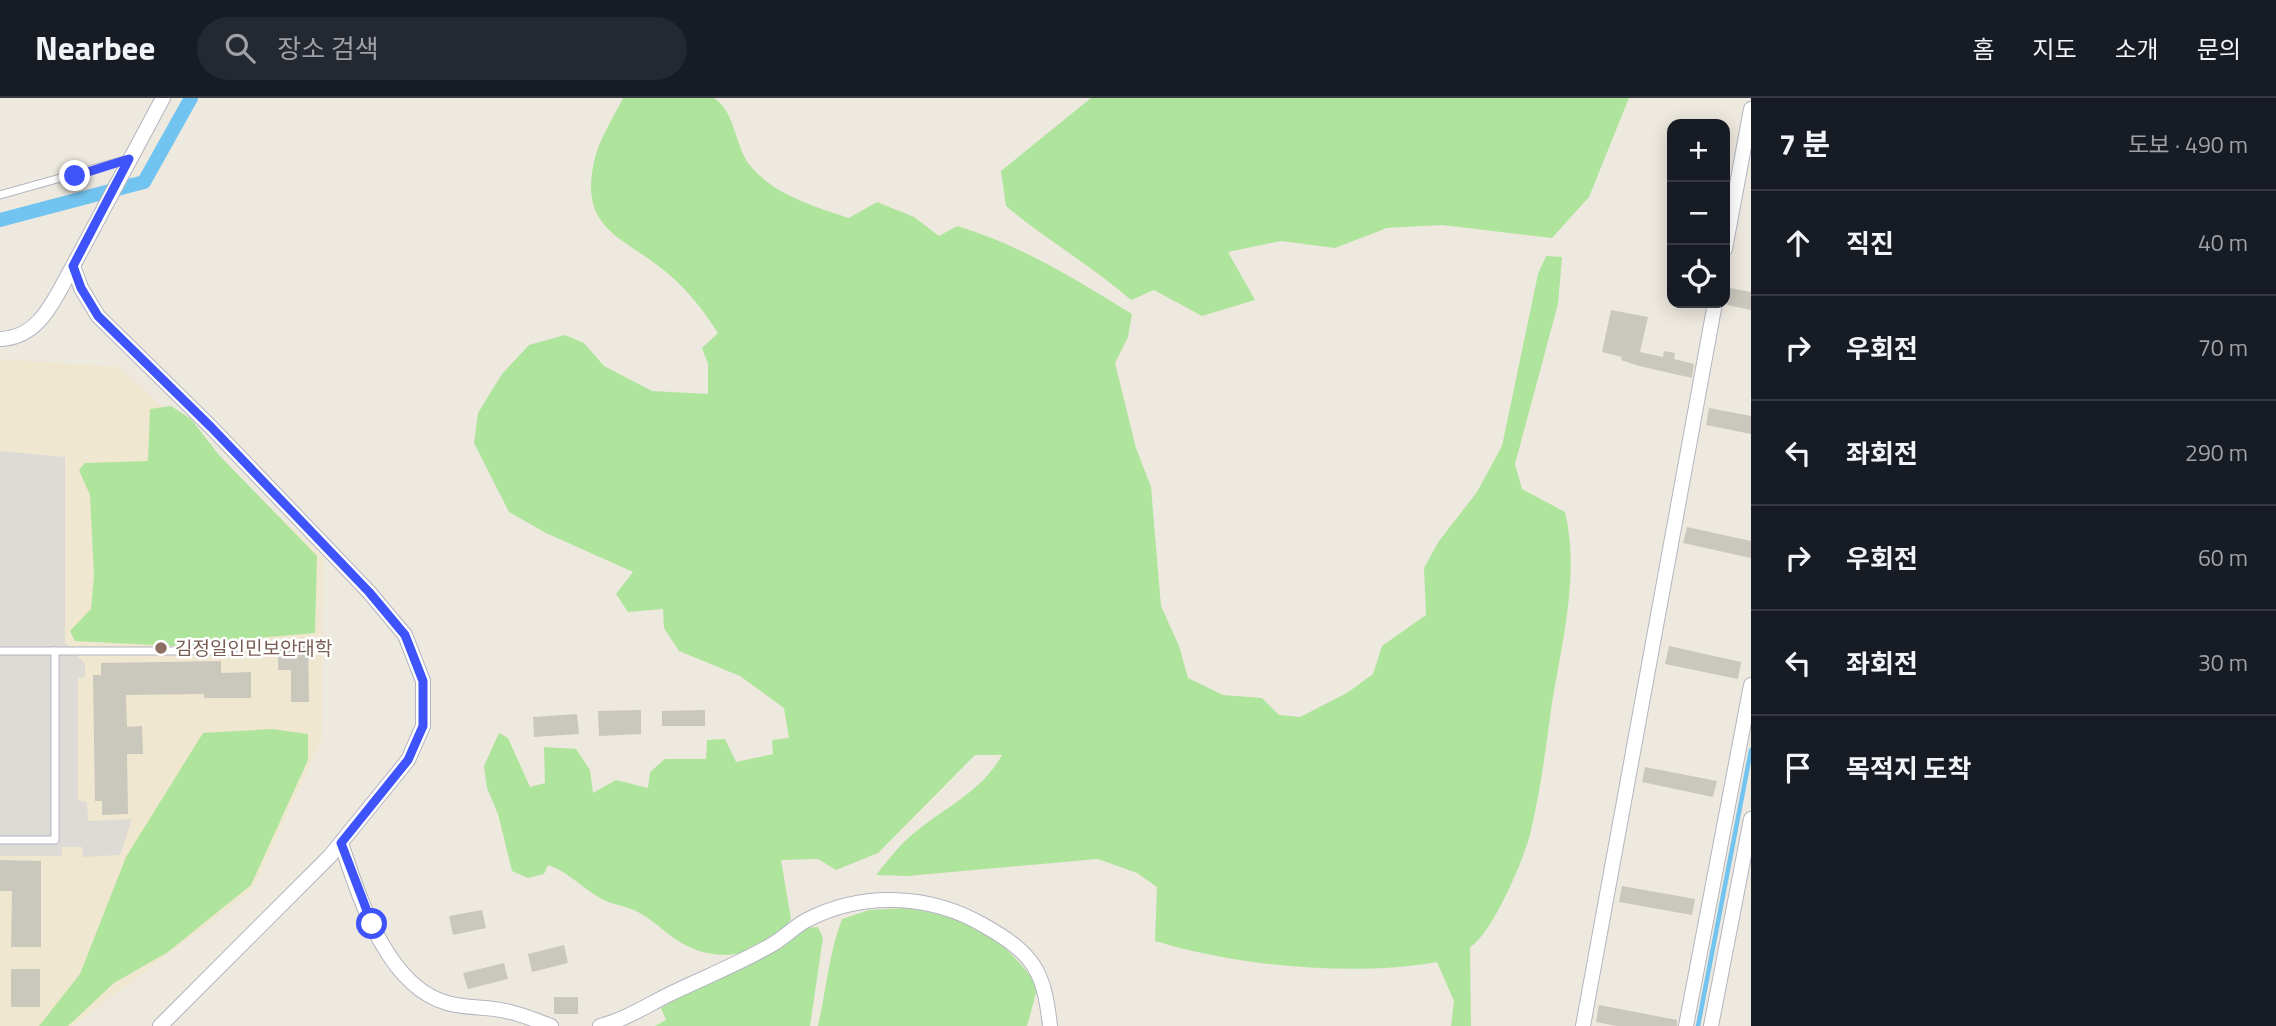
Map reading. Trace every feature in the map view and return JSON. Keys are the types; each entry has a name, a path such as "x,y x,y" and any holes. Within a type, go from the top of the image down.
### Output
{"street":[{"path":"0,340 27,335 41,320 163,98"},
{"path":"1726,245 1751,109"},
{"path":"73,266 81,288 98,316 220,437 369,592 405,635 423,681 423,726 408,760 341,843 182,1008 160,1026"},
{"path":"1583,1026 1714,308"},
{"path":"1686,1026 1751,685"},
{"path":"1711,1026 1751,819"},
{"path":"341,843 372,924 407,979 421,992 444,1002 511,1012 551,1026"},
{"path":"600,1026 773,945 806,921 838,907 877,899 934,904 979,922 1014,943 1032,962 1046,988 1050,1026"}],"lane":[{"path":"0,195 129,159"},
{"path":"0,651 233,651"},
{"path":"0,839 55,839 55,651"}],"shaded area":[{"name":"김정일인민보안대학","path":"0,359 119,367 323,557 322,739 252,890 73,1026 0,1026"},
{"path":"0,451 65,457 65,643 85,664 85,677 78,678 78,800 87,802 88,821 132,819 120,855 83,857 82,847 62,847 62,856 0,856"}],"green space":[{"path":"623,98 714,98 727,112 749,164 782,192 849,218 877,202 914,217 939,236 957,226 981,234 1047,264 1132,314 1128,337 1115,363 1136,448 1151,487 1161,606 1179,646 1188,678 1223,695 1262,698 1279,715 1300,717 1347,693 1373,674 1382,646 1426,615 1424,568 1439,541 1477,492 1502,446 1538,274 1546,256 1562,257 1558,304 1515,464 1522,489 1565,512 1571,559 1568,608 1535,815 1528,842 1497,912 1488,928 1470,947 1471,1026 1451,1026 1454,1001 1437,962 1369,969 1332,969 1258,963 1187,950 1155,941 1157,887 1137,873 1098,859 907,876 876,875 916,831 982,781 1002,755 975,755 878,853 836,870 818,859 781,860 791,919 770,940 745,952 717,954 687,946 638,912 602,899 548,865 544,874 528,878 512,871 498,814 487,788 484,766 499,733 508,738 530,787 545,783 544,747 576,749 590,770 593,793 616,780 648,788 650,772 665,759 706,759 707,740 725,739 736,762 773,754 772,740 789,738 784,708 740,676 679,651 664,628 663,609 628,612 616,594 633,572 546,533 509,512 474,443 478,413 502,374 529,345 565,335 584,343 604,366 652,391 708,394 708,364 702,348 718,333 695,301 674,279 608,229 593,203 591,185 596,154"},
{"path":"1091,98 1629,98 1589,197 1552,238 1442,225 1387,228 1335,248 1281,241 1228,252 1255,300 1202,316 1154,290 1131,300 1006,206 1001,171"},
{"path":"171,406 191,419 219,455 317,556 315,633 246,639 215,648 75,641 70,631 91,609 94,576 90,495 79,470 85,463 148,461 150,409"},
{"path":"272,729 308,734 308,760 251,885 168,952 114,983 68,1026 39,1026 80,974 126,857 203,733"},
{"path":"905,908 966,923 996,940 1010,952 1038,986 1027,1026 818,1026 842,919 869,910"},
{"path":"818,927 823,938 810,1026 655,1026 666,1020 661,1008 806,928"}],"building":[{"path":"1730,288 1751,292 1751,310 1730,306"},
{"path":"1611,310 1648,317 1640,352 1663,357 1664,351 1675,353 1674,359 1694,364 1692,378 1639,366 1621,360 1622,357 1602,352"},
{"path":"1709,408 1751,416 1751,434 1706,425"},
{"path":"1687,527 1751,541 1751,558 1683,543"},
{"path":"278,641 308,641 309,702 291,702 291,670 278,670"},
{"path":"1669,646 1741,662 1738,679 1665,664"},
{"path":"221,661 221,673 251,672 251,698 204,698 204,694 126,695 127,727 142,726 143,754 127,754 128,814 102,815 102,801 95,801 93,675 101,675 101,663"},
{"path":"641,710 641,734 599,736 598,711"},
{"path":"705,710 705,726 662,726 662,711"},
{"path":"577,714 579,734 534,737 533,717"},
{"path":"1645,767 1717,781 1713,797 1642,782"},
{"path":"0,860 41,861 41,947 11,947 12,891 0,891"},
{"path":"1622,886 1695,899 1692,915 1619,902"},
{"path":"482,910 486,928 453,935 449,916"},
{"path":"564,945 568,963 532,972 528,954"},
{"path":"504,963 508,979 468,989 463,973"},
{"path":"11,969 40,969 40,1007 11,1007"},
{"path":"554,997 578,997 578,1014 554,1014"},
{"path":"1599,1005 1677,1020 1677,1026 1616,1026 1596,1022"}],"waterway":[{"path":"0,220 144,182 191,98"},
{"path":"1698,1026 1751,750"}],"place":[{"name":"김정일인민보안대학","path":"161,648"}],"route":[{"path":"75,176 129,159 73,266 81,288 98,316 211,427 369,592 405,635 423,681 423,726 408,760 341,843 372,924"}]}
